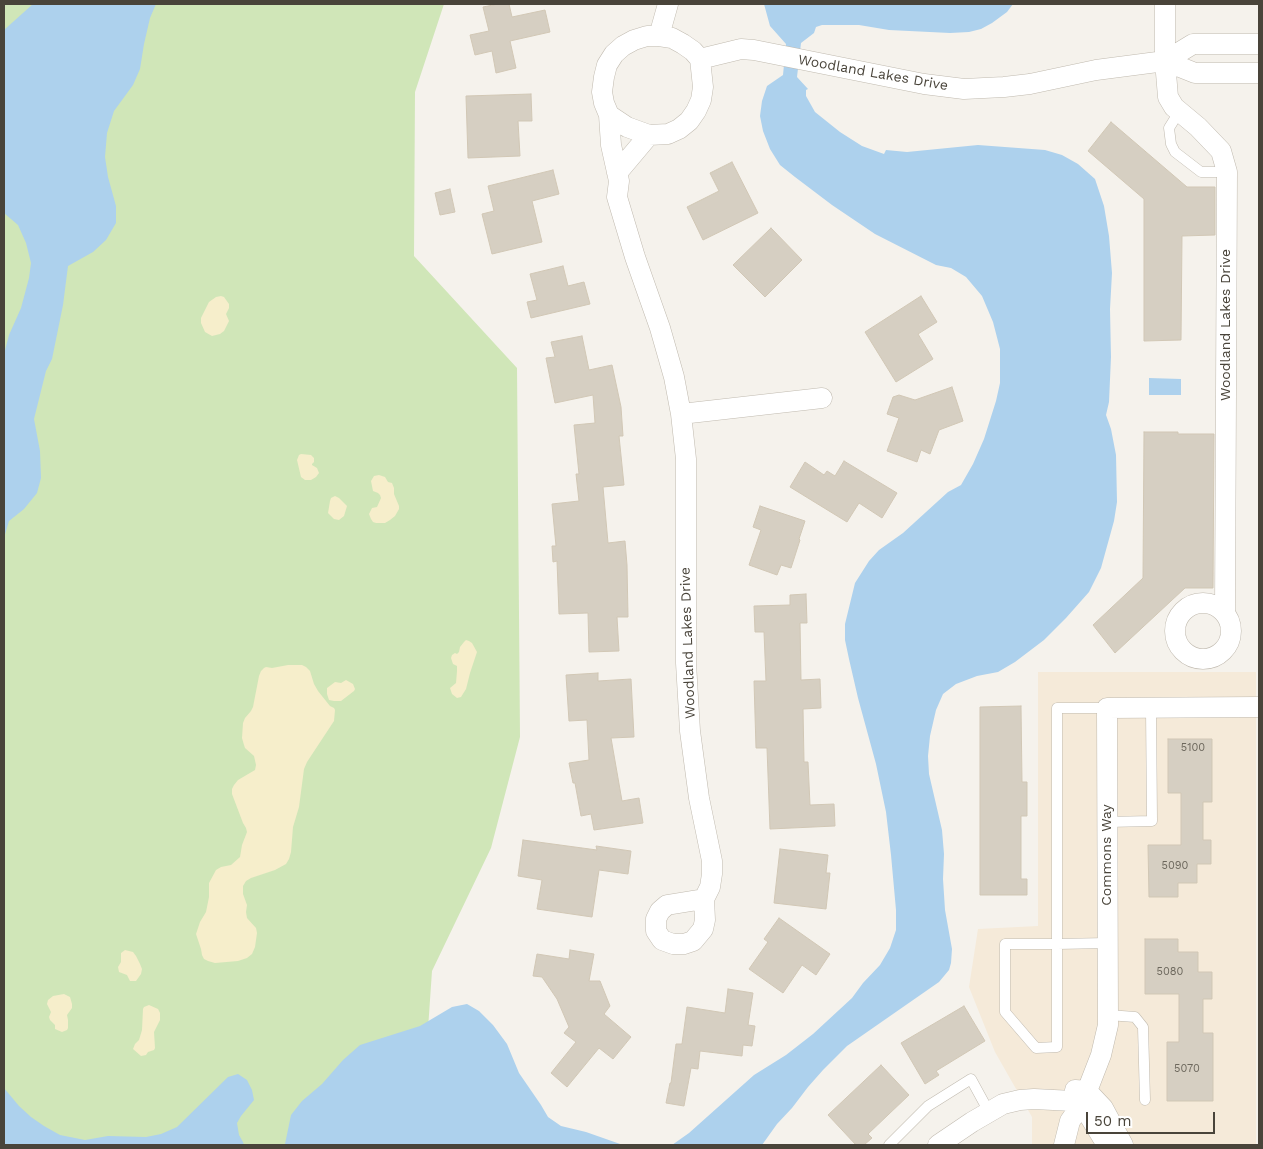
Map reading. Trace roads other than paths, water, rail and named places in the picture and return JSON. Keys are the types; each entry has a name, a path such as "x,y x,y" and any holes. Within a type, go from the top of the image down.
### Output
{"street":[{"path":"659,36 668,4"},
{"name":"Woodland Lakes Drive","path":"1164,4 1168,97 1174,107 1198,127 1221,151 1226,169 1225,612"},
{"name":"Woodland Lakes Drive","path":"704,899 710,887 712,861 699,798 690,731 686,643 686,459 681,414 674,377 663,336 634,257 617,196 619,181 611,145 609,115 604,104 602,92 607,65 614,54 634,40 646,36 659,36 672,38 683,44 700,59 741,50 754,50 924,84 964,89 1030,84 1096,70 1165,61 1193,44 1259,44"},
{"path":"609,115 627,127 648,136 668,134 679,128 689,121 701,100 703,87 700,59"},
{"name":"Woodland Lakes Drive","path":"1165,61 1195,73 1259,72"},
{"path":"617,173 648,136"},
{"path":"681,414 822,398"},
{"path":"1107,708 1259,708"},
{"name":"Commons Way","path":"1064,1145 1070,1121 1085,1098 1101,1055 1108,1025 1107,708"},
{"path":"938,1145 996,1108 1020,1100 1034,1099 1073,1101 1085,1098 1108,1140"}],"lane":[{"path":"1179,112 1169,128 1171,144 1175,152 1201,172 1217,172 1226,169"},
{"path":"1107,708 1057,708 1056,944 1057,1047 1036,1048 1005,1012 1004,944 1056,944 1107,943"},
{"path":"1108,822 1152,821 1151,708"},
{"path":"1108,1015 1135,1017 1143,1027 1145,1100"},
{"path":"889,1145 928,1106 971,1079 996,1108"}],"water":[{"path":"33,4 156,4 150,18 140,69 133,85 114,111 107,133 105,157 116,206 116,223 106,240 93,252 68,266 63,305 52,359 46,371 34,419 40,451 41,478 37,493 24,509 9,521 4,538 4,354 9,335 21,308 31,263 26,243 18,225 4,213 4,30"},
{"path":"764,4 1013,4 1007,12 992,23 981,29 969,32 889,30 859,25 822,25 816,27 814,33 801,43 797,77 808,89 806,90 806,96 815,112 840,132 862,146 884,154 886,150 907,152 978,145 1045,150 1062,155 1078,164 1095,179 1104,206 1112,273 1110,309 1111,357 1109,402 1106,415 1116,455 1117,502 1114,521 1101,568 1089,592 1044,640 998,672 977,676 956,684 943,694 936,710 928,756 929,774 942,830 945,910 952,949 949,970 939,982 847,1046 808,1087 762,1145 672,1145 689,1133 754,1075 786,1055 813,1034 852,998 880,965 890,948 896,930 896,910 886,812 876,764 849,659 845,640 845,624 855,583 869,561 879,550 903,533 948,492 961,485 984,439 1000,383 1000,349 993,322 982,296 966,277 951,268 936,265 875,234 832,205 780,165 770,149 760,116 762,101 767,86 783,75 786,44 770,26"},
{"path":"1149,378 1181,379 1181,395 1149,395"},
{"path":"467,1004 479,1011 493,1025 507,1044 519,1073 548,1117 561,1126 586,1132 623,1145 285,1144 291,1115 302,1101 322,1084 343,1060 360,1045 420,1026 452,1007"},
{"path":"238,1074 247,1080 254,1100 237,1123 239,1135 244,1145 4,1145 4,1088 31,1117 60,1135 85,1140 108,1136 146,1137 161,1134 177,1127 228,1077"}]}
